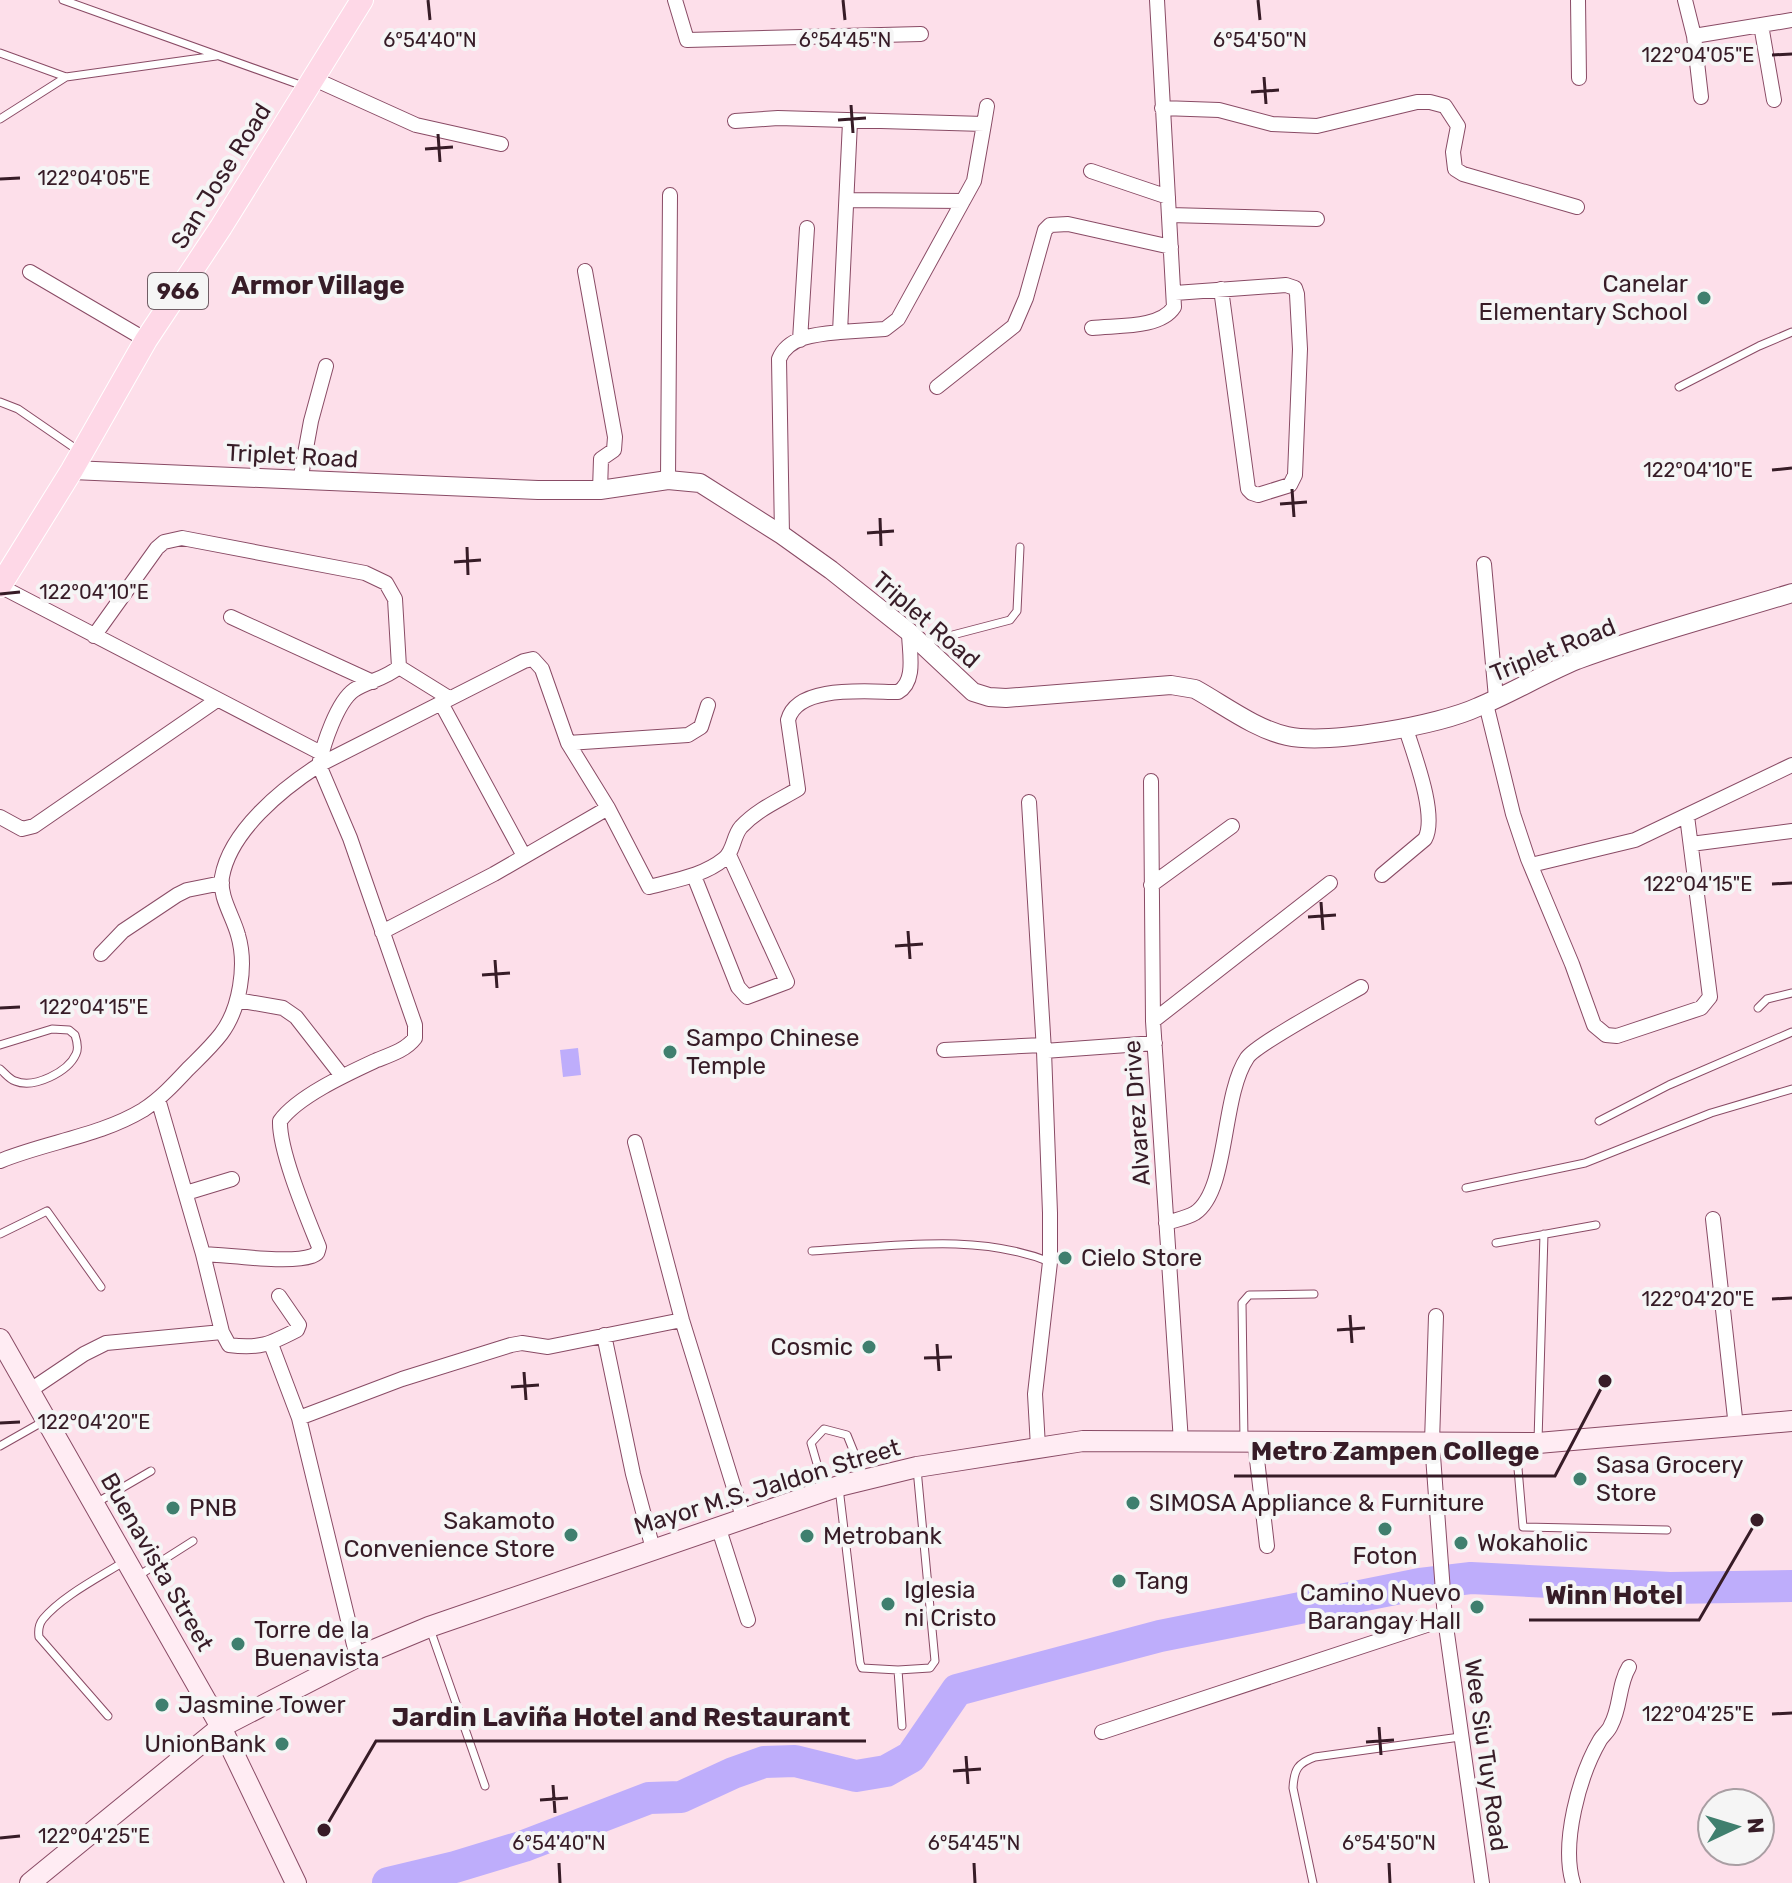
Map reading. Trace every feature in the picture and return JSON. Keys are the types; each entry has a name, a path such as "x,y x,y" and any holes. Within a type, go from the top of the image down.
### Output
{"main road":[{"name":"San Jose Road","path":"0,586 146,340 221,227 362,0"},
{"name":"Buenavista Street","path":"0,1339 221,1727 296,1883"},
{"name":"Mayor M.S. Jaldon Street","path":"44,1879 221,1727 357,1657 429,1627 743,1517 865,1478 1083,1441 1538,1443 1792,1421"}],"street":[{"path":"675,0 687,40 921,34"},
{"path":"1092,328 1165,318 1174,307 1157,0"},
{"path":"1578,0 1579,78"},
{"path":"1685,0 1694,36 1701,97"},
{"path":"1694,36 1792,20"},
{"path":"1761,25 1774,100"},
{"path":"310,82 416,125 501,144"},
{"path":"1162,108 1219,110 1272,124 1317,126 1417,102 1430,102 1445,106 1458,126 1453,152 1455,169 1577,207"},
{"path":"782,535 779,359 783,350 819,334 885,329 898,319 978,169 987,106"},
{"path":"735,121 778,118 984,124"},
{"path":"840,332 850,122"},
{"path":"1091,171 1168,197"},
{"path":"668,480 670,195"},
{"path":"847,200 963,201"},
{"path":"1170,215 1317,219"},
{"path":"937,387 1014,326 1026,298 1045,230 1050,225 1068,224 1171,247"},
{"path":"800,340 807,228"},
{"path":"585,271 615,437 614,450 601,459 600,490"},
{"path":"30,272 146,340"},
{"path":"1175,293 1221,289 1286,285 1295,288 1300,349 1295,475 1290,485 1258,495 1248,489 1221,289"},
{"path":"300,481 311,421 326,366"},
{"name":"Triplet Road","path":"76,461 300,481 600,490 668,480 700,483 782,535 915,637 973,692 989,697 1043,696 1171,685 1195,689 1267,729 1286,736 1325,739 1450,717 1580,659 1792,593"},
{"path":"94,636 157,548 164,542 182,538 376,577 386,583 395,599 399,667"},
{"path":"1484,564 1491,701 1513,814 1594,1025 1606,1035 1617,1036 1701,1008 1707,1003 1710,988 1687,816"},
{"path":"0,586 217,700 320,759 415,1025 415,1038 405,1048 342,1076 290,1110 280,1121 318,1252 295,1259 203,1254"},
{"path":"231,617 373,682"},
{"path":"694,876 738,987 747,997 787,982 729,855 735,834 767,804 799,787 789,731 790,711 820,694 898,692 908,685 915,637"},
{"path":"0,1161 125,1119 158,1099 222,1033 237,1000 240,947 222,883 226,862 243,833 283,790 320,759 524,661 533,659 542,669 568,743 608,808 649,887 694,876 729,855"},
{"path":"320,759 346,699 357,689 399,667"},
{"path":"399,667 445,701 524,856"},
{"path":"0,817 22,829 34,826 217,700"},
{"path":"568,743 688,735 701,727 708,705"},
{"path":"1382,875 1429,833 1425,797 1405,726"},
{"path":"1531,865 1635,840 1792,765"},
{"name":"Alvarez Drive","path":"1151,781 1153,1021 1181,1442"},
{"path":"1029,802 1044,1048 1050,1262 1035,1394 1038,1447"},
{"path":"382,932 608,808"},
{"path":"1151,885 1232,826"},
{"path":"1691,844 1792,831"},
{"path":"101,954 123,931 177,895 222,883"},
{"path":"1153,1021 1330,883"},
{"path":"1166,1223 1195,1213 1206,1200 1216,1179 1235,1083 1248,1055 1361,987"},
{"path":"237,1000 283,1008 296,1017 342,1076"},
{"path":"944,1050 1155,1043"},
{"path":"158,1099 222,1332 229,1345 254,1348 271,1344 297,1330 299,1325 279,1296"},
{"path":"635,1142 682,1320 743,1517"},
{"path":"186,1193 232,1179"},
{"path":"1713,1219 1736,1427"},
{"name":"Wee Siu Tuy Road","path":"1436,1316 1432,1442 1445,1619 1482,1883"},
{"path":"299,1418 402,1379 511,1345 522,1343 548,1347 682,1320"},
{"path":"29,1391 106,1343 222,1332"},
{"path":"604,1335 633,1474 653,1549"},
{"path":"271,1344 299,1418 357,1657"},
{"path":"1250,1442 1267,1546"},
{"path":"718,1526 748,1620"},
{"path":"1102,1732 1445,1619"},
{"path":"1573,1883 1569,1851 1573,1819 1584,1779 1600,1741 1612,1725 1622,1678 1629,1667"}],"lane":[{"path":"63,0 221,55 310,82"},
{"path":"0,53 66,77"},
{"path":"0,119 66,77 221,55"},
{"path":"1679,387 1792,332"},
{"path":"0,402 34,419 76,461"},
{"path":"915,637 1010,620 1017,611 1020,547"},
{"path":"1758,1008 1767,999 1792,993"},
{"path":"0,1045 32,1034 61,1029 75,1035 77,1049 75,1056 62,1069 38,1082 16,1082 0,1069"},
{"path":"1599,1121 1669,1085 1792,1032"},
{"path":"1466,1188 1585,1163 1711,1113 1792,1089"},
{"path":"0,1234 47,1211 101,1287"},
{"path":"1496,1243 1596,1225"},
{"path":"1538,1443 1544,1234"},
{"path":"812,1251 967,1244 1014,1250 1050,1262"},
{"path":"1250,1442 1242,1303 1249,1295 1314,1294"},
{"path":"0,1446 46,1420"},
{"path":"865,1478 847,1435 824,1429 811,1443 832,1488 860,1663 862,1668 868,1669 930,1668 935,1661 917,1467"},
{"path":"1516,1443 1523,1527 1667,1530"},
{"path":"94,1505 151,1471"},
{"path":"108,1716 39,1637 38,1628 42,1620 78,1590 193,1541"},
{"path":"429,1627 485,1786"},
{"path":"898,1670 902,1726"},
{"path":"1313,1883 1293,1788 1293,1772 1301,1762 1315,1757 1460,1737"}],"shaded area":[{"path":"578,1048 581,1075 563,1077 560,1050"}],"waterway":[{"path":"388,1883 524,1846 649,1798 681,1797 764,1762 795,1761 856,1776 886,1771 911,1757 957,1690 1160,1636 1420,1584 1471,1578 1670,1588 1792,1586"}],"place":[{"name":"Canelar Elementary School","path":"1704,298"},
{"name":"Sampo Chinese Temple","path":"670,1052"},
{"name":"Cielo Store","path":"1065,1258"},
{"name":"Cosmic","path":"869,1347"},
{"name":"Metro Zampen College","path":"1605,1381"},
{"name":"Sasa Grocery Store","path":"1580,1479"},
{"name":"SIMOSA Appliance & Furniture","path":"1133,1503"},
{"name":"PNB","path":"173,1508"},
{"name":"Winn Hotel","path":"1757,1520"},
{"name":"Foton","path":"1385,1529"},
{"name":"Sakamoto Convenience Store","path":"571,1535"},
{"name":"Metrobank","path":"807,1536"},
{"name":"Wokaholic","path":"1461,1543"},
{"name":"Tang","path":"1119,1581"},
{"name":"Iglesia ni Cristo","path":"888,1604"},
{"name":"Camino Nuevo Barangay Hall","path":"1477,1607"},
{"name":"Torre de la Buenavista","path":"238,1644"},
{"name":"Jasmine Tower","path":"162,1705"},
{"name":"UnionBank","path":"282,1744"},
{"name":"Jardin Laviña Hotel and Restaurant","path":"324,1830"}],"district":[{"name":"Armor Village","path":"318,285"}]}
